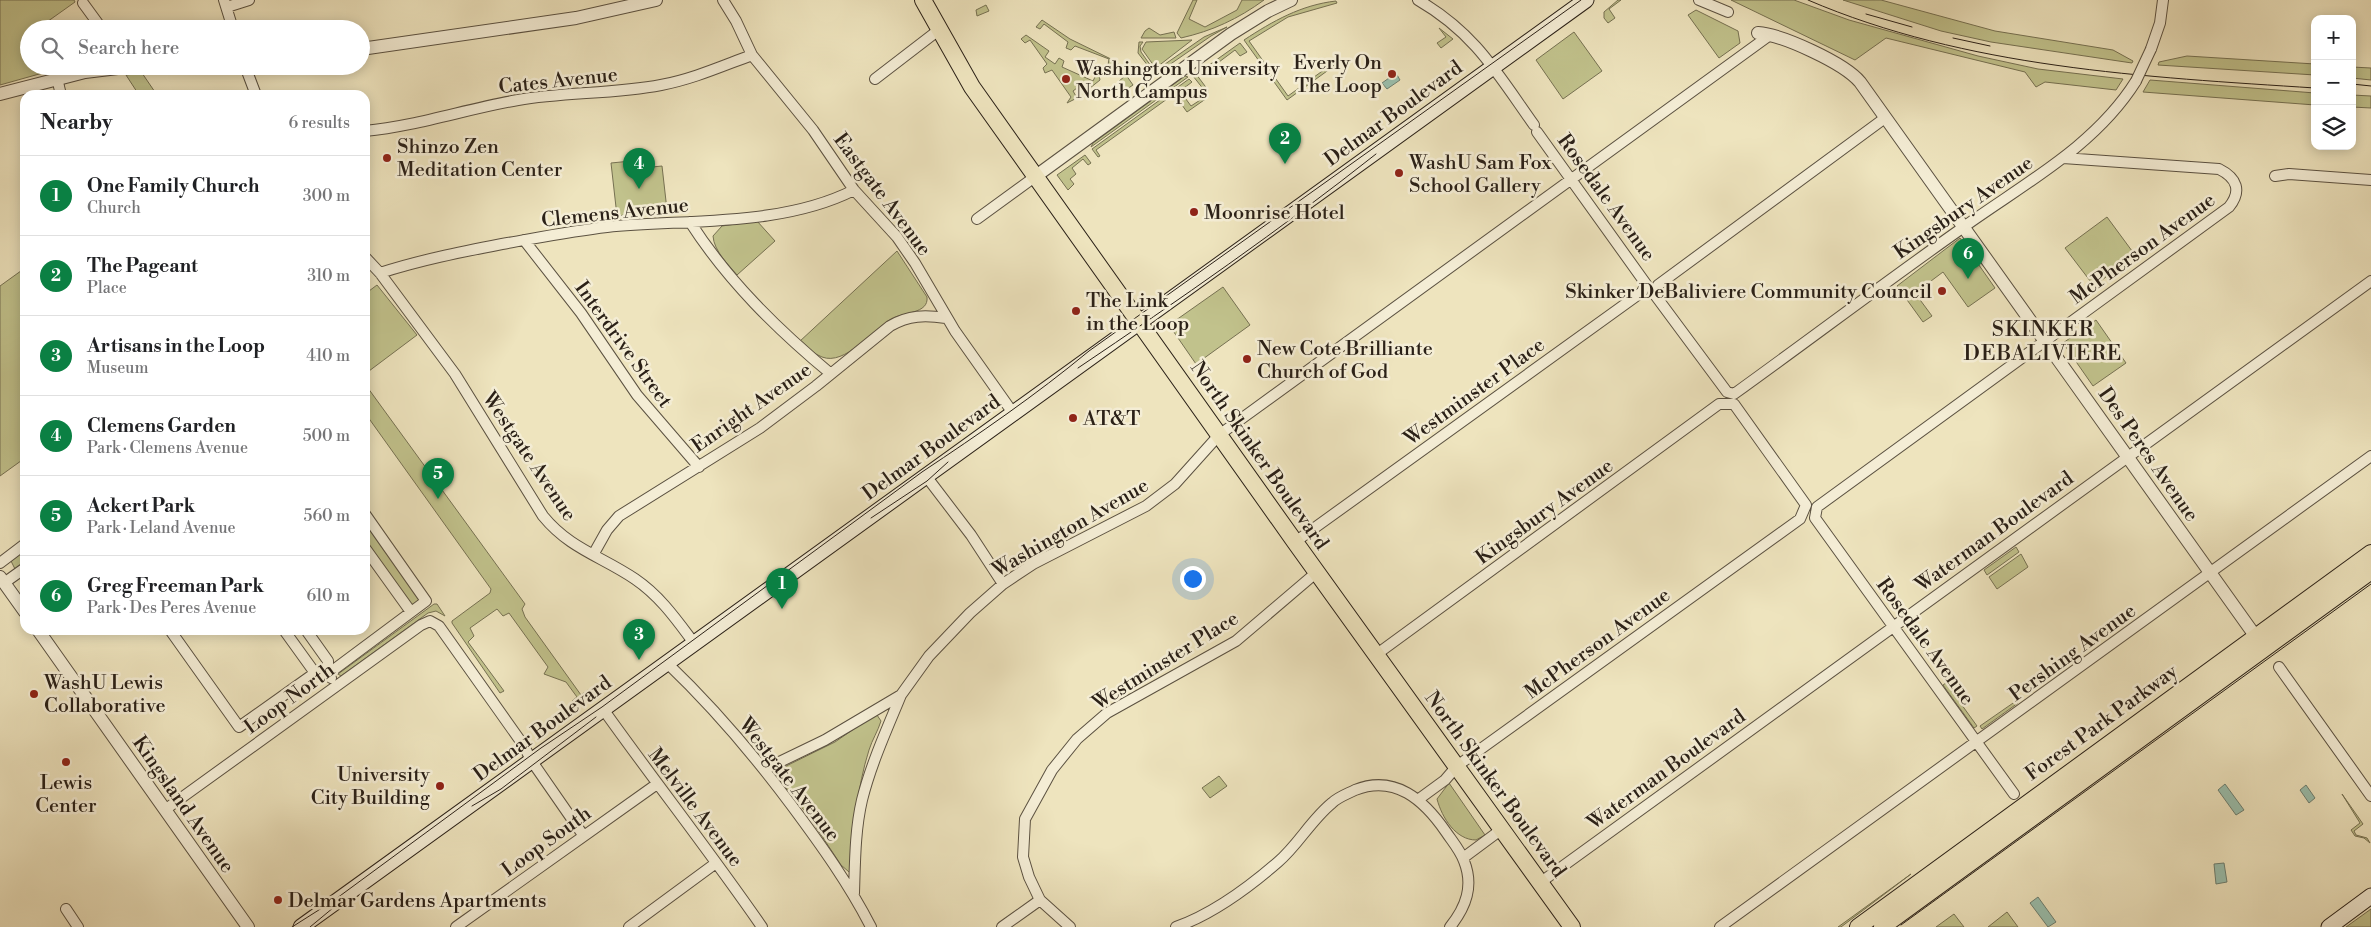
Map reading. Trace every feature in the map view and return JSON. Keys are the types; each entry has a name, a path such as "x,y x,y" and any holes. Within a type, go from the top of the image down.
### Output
{"main road":[{"name":"North Skinker Boulevard","path":"924,0 972,87 1572,927"},
{"name":"Delmar Boulevard","path":"301,927 1586,0"},
{"name":"Forest Park Parkway","path":"1882,927 2260,642 2371,553"},
{"name":"Forest Park Parkway","path":"1858,927 2260,642 2371,571"},
{"path":"2329,927 2371,896"}],"street":[{"path":"230,20 225,4 248,0"},
{"path":"370,48 576,18 656,0"},
{"name":"Eastgate Avenue","path":"723,0 736,21 752,55 813,130 854,190 896,237 917,267 946,318 1013,413"},
{"path":"977,219 1231,34 1268,11 1291,0"},
{"name":"Rosedale Avenue","path":"1418,0 1455,25 1476,46 1646,284"},
{"path":"1699,0 1728,12"},
{"name":"Kingsbury Avenue","path":"1727,392 1734,394 1963,226 2063,158 2091,136 2113,112 2136,81 2151,49 2160,22 2164,0"},
{"path":"83,4 95,20"},
{"path":"874,79 940,29"},
{"name":"Des Peres Avenue","path":"1764,34 1782,38 1850,71 1886,118 2260,642"},
{"name":"Washington Avenue","path":"854,893 855,850 862,801 878,748 901,695 929,656 970,613 1003,584 1034,564 1146,506 1174,484 1219,435 1570,180 1764,34"},
{"name":"Cates Avenue","path":"370,130 420,122 470,109 520,100 662,85 702,74 752,55"},
{"path":"0,94 72,75"},
{"path":"248,75 254,90"},
{"path":"57,78 60,90"},
{"name":"Rosedale Avenue","path":"1727,392 1655,295 1658,285 1886,118"},
{"name":"McPherson Avenue","path":"1817,507 2230,207 2236,198 2237,188 2229,174 2219,169 2063,158"},
{"path":"2275,176 2289,174 2371,180"},
{"name":"Clemens Avenue","path":"380,273 399,266 524,240 608,227 690,222 771,214 823,203 854,190"},
{"path":"690,222 720,266 779,330 831,374"},
{"name":"Interdrive Street","path":"524,240 582,313 636,395 699,467"},
{"name":"Westgate Avenue","path":"370,262 455,374 543,516 563,538 648,588 674,616 694,644"},
{"name":"Waterman Boulevard","path":"1541,882 1891,626 2371,281"},
{"name":"Westminster Place","path":"1296,542 1642,292 1646,284"},
{"name":"Enright Avenue","path":"593,555 614,521 760,428 831,374 880,333 900,320 917,316 946,318"},
{"name":"Kingsbury Avenue","path":"1377,654 1720,404 1734,404"},
{"name":"McPherson Avenue","path":"1419,799 1445,780 1457,766 1800,519 1806,505 1734,404"},
{"name":"Pershing Avenue","path":"1720,927 2371,456"},
{"path":"926,476 967,530 1003,584"},
{"name":"Rosedale Avenue","path":"1817,507 1815,518 1891,626 2014,794"},
{"path":"174,635 239,727 315,673 328,674 426,601 370,521"},
{"path":"0,563 20,548"},
{"path":"370,555 411,612"},
{"path":"20,571 2,580 20,605"},
{"name":"Westminster Place","path":"1040,900 1029,877 1023,857 1025,819 1052,770 1076,739 1107,712 1236,641 1317,572"},
{"name":"Loop North","path":"166,809 421,624 430,621 435,622 524,746 531,760"},
{"name":"Kingsland Avenue","path":"42,635 248,927"},
{"path":"291,635 315,673"},
{"path":"310,635 328,661 328,674 336,685"},
{"name":"Westgate Avenue","path":"667,663 713,709 764,769 854,893 871,927"},
{"path":"2279,667 2371,796"},
{"name":"Washington Avenue","path":"764,769 825,740 901,695"},
{"name":"Melville Avenue","path":"602,709 762,927"},
{"path":"531,760 583,835"},
{"name":"Loop South","path":"456,927 657,784"},
{"path":"1176,927 1190,922 1238,894 1280,861 1332,802 1347,794 1376,785 1392,786 1419,799 1442,826 1463,858 1467,870 1468,891 1463,911 1450,927"},
{"path":"1463,858 1502,829"},
{"path":"629,927 716,863"},
{"path":"1002,927 1040,900 1070,927"},
{"path":"66,909 78,927"}],"green space":[{"path":"0,0 74,0 75,2 50,20 20,20 20,75 36,75 0,85"},
{"path":"1193,0 1197,0 1189,19 1205,27 1237,10 1242,0 1264,0 1224,24 1181,38 1177,33"},
{"path":"1618,0 1621,0 1609,9 1615,18 1608,23 1604,18 1604,12"},
{"path":"1731,0 1794,0 1849,20 1978,56 2038,69 2123,79 2116,90 2045,82 2036,87 2025,72 1886,38 1855,60"},
{"path":"1843,0 1881,0 1995,31 2113,50 2133,61 2132,63 1991,42 1941,31"},
{"path":"1336,1 1337,3 1288,17 1249,41 1288,96 1332,64 1334,66 1287,100 1244,40 1266,26 1299,10"},
{"path":"986,5 989,11 977,16 976,10"},
{"path":"1696,10 1738,31 1740,43 1719,58 1688,15"},
{"path":"1042,20 1070,39 1117,62 1133,85 1124,91 1118,82 1125,76 1116,64 1111,67 1108,65 1109,59 1075,46 1071,50 1066,48 1068,42 1044,24 1040,29 1036,27"},
{"path":"1227,27 1159,72 1158,69 1204,37"},
{"path":"1149,28 1160,35 1174,32 1176,38 1141,38"},
{"path":"1439,28 1453,39 1441,48 1437,43 1446,37"},
{"path":"1574,32 1602,71 1563,99 1536,60"},
{"path":"1026,35 1049,51 1045,57 1055,64 1059,58 1064,61 1062,67 1093,81 1096,75 1099,75 1100,80 1090,88 1085,82 1073,91 1077,98 1067,103 1071,97 1052,70 1045,73 1043,68 1047,64 1030,40 1025,43 1021,39"},
{"path":"1192,40 1157,67 1154,66 1142,49 1146,42"},
{"path":"1139,42 1143,42 1140,46 1141,52 1153,69 1152,71 1138,53"},
{"path":"1240,43 1247,52 1240,56 1235,50 1207,71 1205,68"},
{"path":"2187,56 2311,64 2311,75 2158,65 2159,62"},
{"path":"2356,67 2371,68 2371,80 2356,78"},
{"path":"1196,74 1208,90 1207,94 1193,76"},
{"path":"126,75 143,75 154,90 136,90"},
{"path":"1185,76 1188,77 1091,147 1093,143"},
{"path":"1189,79 1192,82 1180,91 1191,106 1207,95 1207,98 1187,112 1174,94 1096,150 1100,156 1098,157 1092,149"},
{"path":"2150,80 2311,93 2311,105 2143,92"},
{"path":"2356,95 2371,96 2371,108 2356,107"},
{"path":"1085,155 1091,163 1088,165 1083,159 1072,168 1076,174 1070,179 1074,184 1068,190 1057,175"},
{"path":"641,160 642,168 662,166 667,210 617,216 611,163"},
{"path":"2107,217 2135,255 2094,286 2065,248"},
{"path":"757,221 775,241 737,275 719,252 713,236 722,226"},
{"path":"1960,238 1995,288 1968,307 1943,272 1915,293 1932,316 1923,322 1897,286"},
{"path":"897,251 927,297 927,303 924,307 891,319 858,346 840,356 822,357 799,342"},
{"path":"20,272 20,462 0,476 0,286"},
{"path":"377,285 417,335 370,370 370,290"},
{"path":"1223,287 1250,325 1196,364 1169,325"},
{"path":"2096,320 2126,363 2093,386 2063,343"},
{"path":"370,391 525,604 522,609 525,617 581,695 588,690 593,696 577,707 572,701 577,697 566,682 544,674 548,667 509,613 503,616 497,609 470,628 474,636 468,642 504,691 500,693 452,623 452,621 490,593 491,589 370,420"},
{"path":"370,526 419,599 413,605 405,598 370,549"},
{"path":"2016,547 2019,552 1987,575 1984,570"},
{"path":"20,553 20,566 15,569 11,561"},
{"path":"2021,554 2028,567 1997,589 1989,577"},
{"path":"434,604 437,604 445,616 436,611 428,613 341,676 338,674"},
{"path":"1946,683 1977,726 1974,728 1943,685"},
{"path":"2016,701 2018,703 1982,729 1980,726"},
{"path":"874,715 877,715 881,721 869,750 859,793 852,866 849,872 841,865 808,815 776,776 780,769 835,742"},
{"path":"1219,776 1227,786 1210,798 1202,788"},
{"path":"1449,783 1485,835 1476,840 1469,839 1456,832 1446,820 1437,799"},
{"path":"2342,794 2363,824 2354,831 2356,835 2367,838 2370,843 2364,838 2355,836 2351,830 2360,823"},
{"path":"1911,874 1841,927 1838,927 1845,922"},
{"path":"2371,909 2371,927 2346,927"},
{"path":"2007,912 2018,927 1988,927"},
{"path":"1954,914 1964,927 1936,927"}],"shaded area":[{"path":"1396,73 1400,80 1387,89 1382,83"},
{"path":"2225,784 2244,810 2236,815 2218,790"},
{"path":"2306,785 2315,798 2309,803 2300,790"},
{"path":"2224,863 2227,882 2216,884 2214,864"},
{"path":"2038,897 2056,922 2048,927 2030,903"}],"tram line":[{"path":"292,927 333,901 541,748 602,707 922,472 1028,399 1089,351 1581,0"},
{"path":"1808,0 1868,23 1930,41 1993,55 2122,73 2311,88"},
{"path":"1866,14 1912,27"},
{"path":"1953,38 1990,46"},
{"path":"2356,84 2371,86"},
{"path":"1078,368 1229,264 1376,154"},
{"path":"871,518 927,481 948,462"},
{"path":"1901,925 2371,584"},
{"path":"472,806 501,789 596,717"},
{"path":"310,927 339,903"}],"place":[{"name":"Everly On The Loop","path":"1392,74"},
{"name":"Washington University North Campus","path":"1066,79"},
{"name":"Shinzo Zen Meditation Center","path":"387,158"},
{"name":"The Pageant","path":"1285,164"},
{"name":"WashU Sam Fox School Gallery","path":"1399,173"},
{"name":"Clemens Garden","path":"639,189"},
{"name":"Moonrise Hotel","path":"1194,212"},
{"name":"Greg Freeman Park","path":"1968,279"},
{"name":"Skinker DeBaliviere Community Council","path":"1942,291"},
{"name":"The Link in the Loop","path":"1076,311"},
{"name":"New Cote Brilliante Church of God","path":"1247,359"},
{"name":"AT&T","path":"1073,418"},
{"name":"Ackert Park","path":"438,499"},
{"name":"One Family Church","path":"782,609"},
{"name":"Artisans in the Loop","path":"639,660"},
{"name":"WashU Lewis Collaborative","path":"34,694"},
{"name":"Lewis Center","path":"66,762"},
{"name":"University City Building","path":"440,786"},
{"name":"Delmar Gardens Apartments","path":"278,900"}],"district":[{"name":"SKINKER DEBALIVIERE","path":"2043,341"}]}
